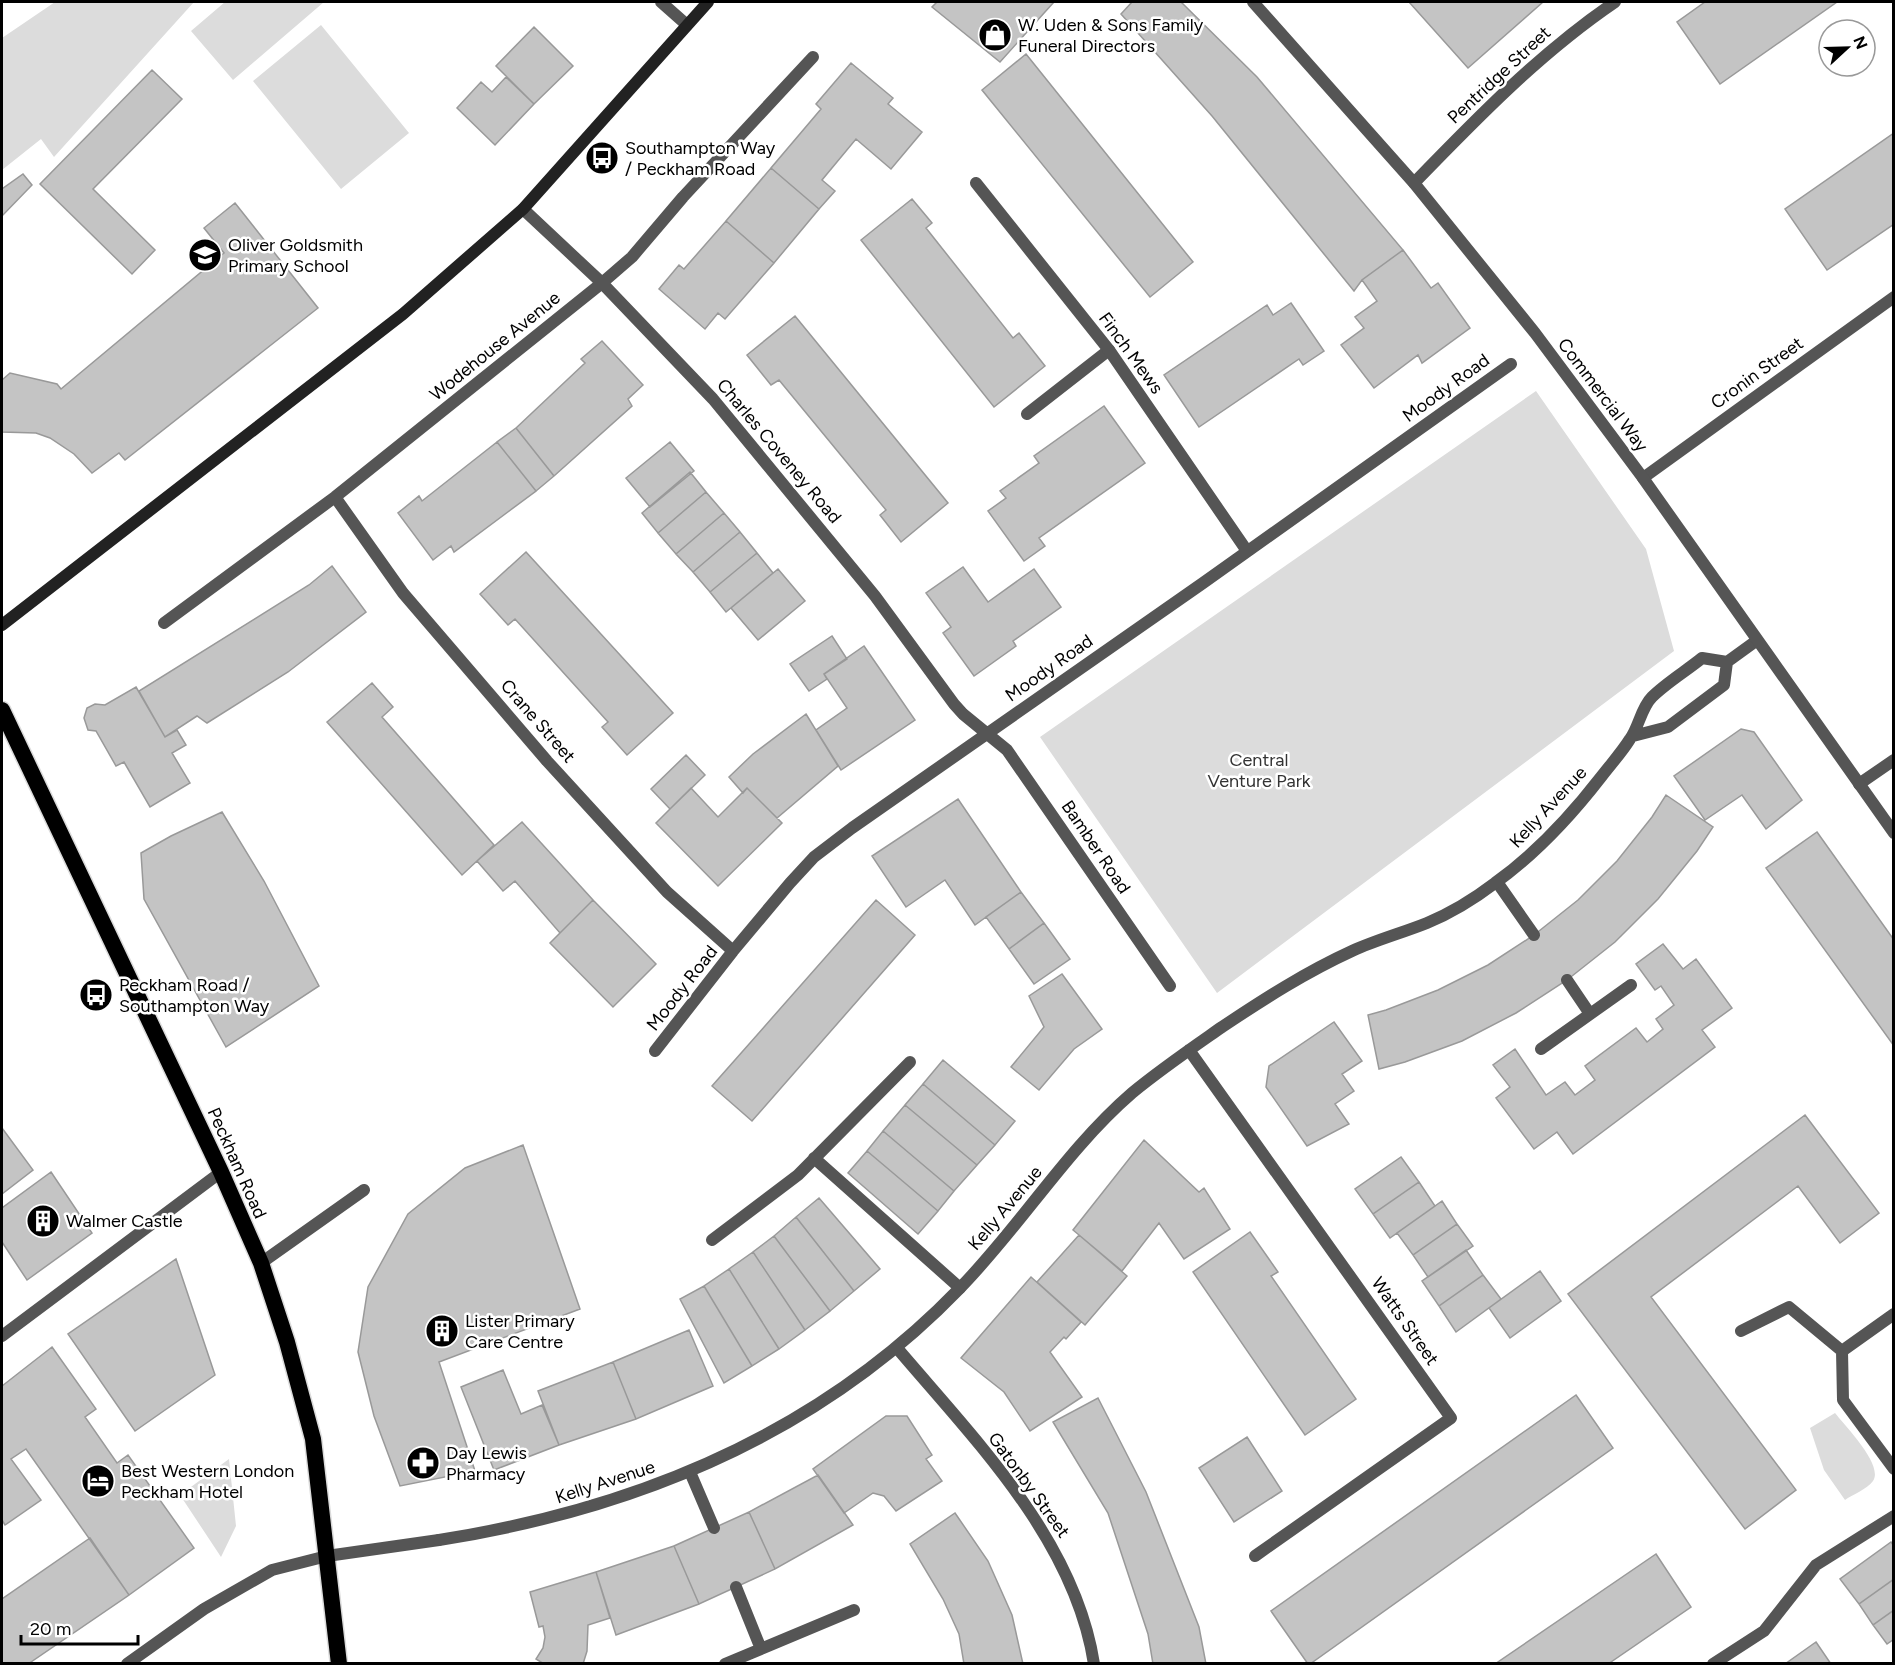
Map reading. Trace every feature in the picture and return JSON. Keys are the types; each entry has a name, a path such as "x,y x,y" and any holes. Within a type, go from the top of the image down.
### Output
{"highway":[{"name":"Peckham Road","path":"2,710 221,1172 261,1263 288,1342 313,1439 339,1664"}],"main road":[{"path":"2,625 403,314 523,209 708,2"}],"street":[{"path":"661,2 687,25"},
{"name":"Commercial Way","path":"1253,2 1414,183 1535,333 1643,478 1893,833"},
{"name":"Pentridge Street","path":"1414,183 1517,80 1569,35 1615,2"},
{"name":"Wodehouse Avenue","path":"164,623 335,497 602,283 632,256 683,197 813,57"},
{"name":"Finch Mews","path":"976,183 1108,350 1247,551"},
{"name":"Charles Coveney Road","path":"523,209 602,283 712,399 875,596 954,704 987,733"},
{"name":"Cronin Street","path":"1643,478 1893,297"},
{"path":"1027,414 1108,350"},
{"name":"Moody Road","path":"655,1051 733,951 814,857 1510,364"},
{"name":"Crane Street","path":"335,497 404,593 547,761 668,892 733,951"},
{"path":"1633,736 1668,727 1724,685 1727,662 1756,641"},
{"name":"Kelly Avenue","path":"127,1664 204,1609 272,1570 327,1556 491,1532 546,1520 632,1494 690,1472 773,1431 819,1404 897,1348 960,1288 1005,1239 1077,1149 1132,1093 1189,1050 1284,986 1354,950 1429,922 1466,904 1497,882 1529,857 1557,829 1633,736 1649,700 1702,658 1727,662"},
{"name":"Bamber Road","path":"987,733 1007,750 1170,986"},
{"path":"1859,784 1893,760"},
{"path":"1497,882 1534,935"},
{"path":"1567,980 1590,1014"},
{"path":"1541,1049 1631,985"},
{"name":"Watts Street","path":"1189,1050 1451,1418 1256,1556"},
{"path":"712,1240 798,1175 910,1062"},
{"path":"814,1158 960,1288"},
{"path":"2,1336 221,1172"},
{"path":"261,1263 364,1190"},
{"path":"1741,1331 1789,1307 1842,1351 1843,1400 1893,1469"},
{"path":"1842,1351 1893,1314"},
{"name":"Gatonby Street","path":"897,1348 986,1453 1045,1534 1073,1590 1084,1622 1094,1664"},
{"path":"690,1472 714,1528"},
{"path":"1713,1664 1764,1631 1816,1564 1893,1516"},
{"path":"736,1587 761,1649"},
{"path":"725,1664 854,1610"}],"green space":[{"path":"55,2 194,2 54,157 41,139 2,170 2,38"},
{"path":"225,2 324,2 233,80 191,31"},
{"path":"321,25 409,133 341,189 253,81"},
{"name":"Central Venture Park","path":"1536,391 1646,549 1674,651 1217,993 1040,737"},
{"path":"1835,1413 1868,1456 1875,1474 1870,1484 1845,1500 1824,1470 1810,1428"},
{"path":"229,1459 236,1526 221,1557 180,1495"}],"building":[{"name":"W. Uden & Sons Family Funeral Directors","path":"937,2 1054,2 1000,62 932,7"},
{"path":"1132,2 1181,2 1257,77 1403,250 1362,280 1354,291 1212,116 1121,14"},
{"path":"1409,2 1543,2 1468,68"},
{"path":"1705,2 1837,2 1720,84 1677,22"},
{"path":"534,27 573,66 534,104 496,66"},
{"path":"1026,54 1193,262 1150,297 982,90"},
{"path":"851,63 893,98 888,104 922,132 891,169 856,139 822,180 835,191 819,209 771,168 821,109 816,104"},
{"path":"152,70 182,99 93,189 155,250 132,274 40,184"},
{"path":"506,77 534,104 495,145 457,108 481,82 492,92"},
{"path":"1894,133 1894,224 1827,270 1785,209"},
{"path":"771,168 819,209 774,263 726,221"},
{"path":"23,174 32,185 2,216 2,189"},
{"path":"912,199 932,223 926,228 1013,338 1019,333 1045,366 994,407 861,240"},
{"path":"235,203 318,308 125,460 119,453 92,473 74,454 50,438 36,433 2,432 2,380 10,373 57,384 61,389 224,253 204,228"},
{"path":"726,221 774,263 725,319 718,313 705,329 659,289 679,265 684,269"},
{"path":"1403,250 1431,288 1438,283 1470,328 1422,363 1418,355 1374,388 1341,345 1364,328 1355,317 1377,301 1362,280"},
{"path":"1291,303 1324,351 1303,365 1299,359 1199,427 1164,375 1267,305 1273,315"},
{"path":"795,316 948,503 901,542 880,515 886,510 779,380 771,385 747,355"},
{"path":"602,341 643,385 628,399 632,406 554,476 516,428 585,363 581,359"},
{"path":"1104,406 1145,463 1039,538 1045,546 1024,561 988,511 1006,498 1000,491 1039,463 1034,456"},
{"path":"516,428 554,476 536,491 497,442"},
{"path":"497,442 536,491 454,552 451,546 433,560 398,513 419,496 422,501"},
{"path":"670,442 694,471 650,507 626,478"},
{"path":"690,472 706,492 658,533 642,513"},
{"path":"706,492 724,513 676,554 658,533"},
{"path":"724,513 740,532 693,572 676,554"},
{"path":"740,532 757,553 710,592 693,572"},
{"path":"526,552 673,713 627,755 602,727 608,722 515,619 508,625 480,594"},
{"path":"757,553 773,573 726,612 710,592"},
{"path":"332,566 366,612 288,672 207,723 197,716 165,737 139,691 309,585"},
{"path":"963,567 988,602 1034,569 1061,607 1013,641 1016,646 974,676 943,633 951,627 926,593"},
{"path":"778,569 805,601 758,640 731,608"},
{"path":"832,636 847,659 824,674 827,679 809,691 790,664"},
{"path":"864,646 915,720 841,770 816,730 847,708 824,674"},
{"path":"372,683 393,707 382,717 494,845 462,875 327,722"},
{"path":"136,687 165,737 177,730 186,745 172,753 190,783 150,807 124,762 116,766 96,731 88,730 84,718 87,708 95,704 105,705"},
{"path":"806,714 838,766 777,818 747,788 743,793 729,777 753,754"},
{"path":"1741,729 1754,732 1802,800 1766,829 1742,795 1705,820 1674,776"},
{"path":"686,755 705,775 670,809 651,789"},
{"path":"691,788 718,817 747,788 782,823 718,886 656,823"},
{"path":"1666,795 1713,827 1697,851 1658,899 1615,942 1567,980 1516,1013 1462,1041 1379,1069 1368,1015 1438,990 1488,965 1534,935 1578,900 1617,861 1652,817"},
{"path":"958,799 1021,892 975,925 945,880 906,907 872,856"},
{"path":"222,812 264,881 319,986 226,1047 144,899 141,853"},
{"path":"522,822 593,900 560,933 515,881 503,891 477,861"},
{"path":"1817,832 1894,940 1894,1046 1766,868"},
{"path":"1021,892 1044,923 1009,949 986,917"},
{"path":"593,900 656,964 613,1007 550,943"},
{"path":"876,900 915,935 752,1121 712,1086"},
{"path":"1044,923 1070,959 1034,984 1009,949"},
{"path":"1663,944 1683,969 1696,959 1732,1008 1702,1030 1715,1047 1573,1154 1557,1132 1534,1149 1496,1098 1510,1087 1493,1065 1515,1049 1546,1095 1565,1082 1575,1095 1595,1080 1585,1066 1636,1028 1647,1042 1663,1029 1656,1019 1674,1005 1661,986 1655,990 1636,964"},
{"path":"1062,974 1102,1029 1074,1049 1039,1090 1011,1067 1044,1027 1029,996"},
{"path":"1334,1022 1362,1061 1342,1074 1354,1091 1335,1104 1349,1124 1307,1146 1266,1087 1269,1066"},
{"path":"943,1060 1015,1121 995,1145 923,1084"},
{"path":"923,1084 995,1145 977,1165 905,1105"},
{"path":"905,1105 977,1165 954,1191 883,1131"},
{"path":"1805,1115 1879,1213 1840,1243 1798,1186 1651,1297 1796,1490 1745,1529 1568,1294"},
{"path":"2,1128 33,1170 2,1194"},
{"path":"883,1131 954,1191 938,1211 867,1151"},
{"path":"1144,1140 1199,1192 1204,1188 1230,1229 1184,1259 1159,1223 1122,1271 1073,1230"},
{"name":"Lister Primary Care Centre","path":"523,1145 580,1309 439,1362 475,1471 400,1486 374,1416 358,1352 368,1287 408,1214 465,1168"},
{"path":"867,1151 938,1211 918,1234 848,1173"},
{"path":"1401,1157 1419,1182 1373,1214 1355,1189"},
{"name":"Walmer Castle","path":"51,1172 92,1233 27,1280 2,1242 2,1208"},
{"path":"1419,1182 1435,1206 1390,1238 1373,1214"},
{"path":"819,1198 880,1269 854,1291 796,1217"},
{"path":"1442,1201 1457,1224 1413,1255 1397,1233"},
{"path":"796,1217 854,1291 830,1311 774,1236"},
{"path":"1457,1224 1473,1246 1428,1277 1413,1255"},
{"path":"1250,1232 1278,1272 1271,1276 1356,1399 1305,1435 1193,1272"},
{"path":"1079,1235 1127,1276 1085,1325 1037,1282"},
{"path":"774,1236 830,1311 805,1330 753,1252"},
{"path":"1466,1250 1483,1275 1439,1306 1422,1281"},
{"path":"753,1252 805,1330 779,1349 729,1269"},
{"path":"176,1259 215,1375 135,1431 68,1334"},
{"path":"729,1269 779,1349 752,1366 704,1286"},
{"path":"1540,1271 1561,1301 1510,1338 1489,1308"},
{"path":"1483,1275 1501,1299 1456,1332 1439,1306"},
{"path":"1031,1277 1081,1322 1050,1352 1082,1397 1030,1431 1004,1392 961,1358"},
{"path":"704,1286 752,1366 724,1383 680,1299"},
{"path":"689,1330 713,1386 636,1419 613,1362"},
{"name":"Best Western London Peckham Hotel","path":"52,1347 96,1409 85,1417 117,1463 128,1455 194,1548 129,1595 26,1449 11,1459 41,1500 5,1525 2,1520 2,1386"},
{"path":"613,1362 636,1419 559,1445 538,1391"},
{"path":"503,1370 521,1414 542,1405 559,1445 494,1470 461,1387"},
{"path":"1576,1395 1613,1448 1308,1664 1271,1611"},
{"path":"1098,1398 1146,1492 1199,1627 1206,1664 1153,1664 1148,1634 1108,1513 1053,1422"},
{"path":"886,1416 907,1416 932,1455 926,1459 942,1481 896,1511 884,1496 873,1493 844,1513 813,1469"},
{"path":"1247,1437 1282,1491 1234,1522 1199,1468"},
{"path":"818,1475 853,1525 775,1569 749,1512"},
{"path":"749,1512 775,1569 699,1604 674,1546"},
{"path":"955,1513 988,1561 1012,1615 1023,1664 964,1664 959,1634 943,1599 910,1544"},
{"path":"90,1538 129,1595 28,1664 2,1664 2,1599"},
{"path":"1891,1542 1894,1546 1894,1579 1859,1604 1840,1579"},
{"path":"674,1546 699,1604 616,1635 596,1572"},
{"path":"1656,1554 1691,1607 1608,1664 1495,1664"},
{"path":"596,1572 610,1618 588,1625 587,1651 583,1664 544,1664 536,1659 543,1648 545,1637 543,1626 539,1627 530,1592"},
{"path":"1894,1579 1894,1610 1873,1625 1859,1604"},
{"path":"1894,1610 1894,1639 1887,1644 1873,1625"},
{"path":"1816,1642 1831,1664 1785,1664"}],"place":[{"name":"W. Uden & Sons Family Funeral Directors","path":"995,35"},
{"name":"Southampton Way / Peckham Road","path":"602,158"},
{"name":"Oliver Goldsmith Primary School","path":"205,255"},
{"name":"Peckham Road / Southampton Way","path":"96,995"},
{"name":"Walmer Castle","path":"43,1221"},
{"name":"Lister Primary Care Centre","path":"442,1331"},
{"name":"Day Lewis Pharmacy","path":"423,1463"},
{"name":"Best Western London Peckham Hotel","path":"98,1481"}]}
